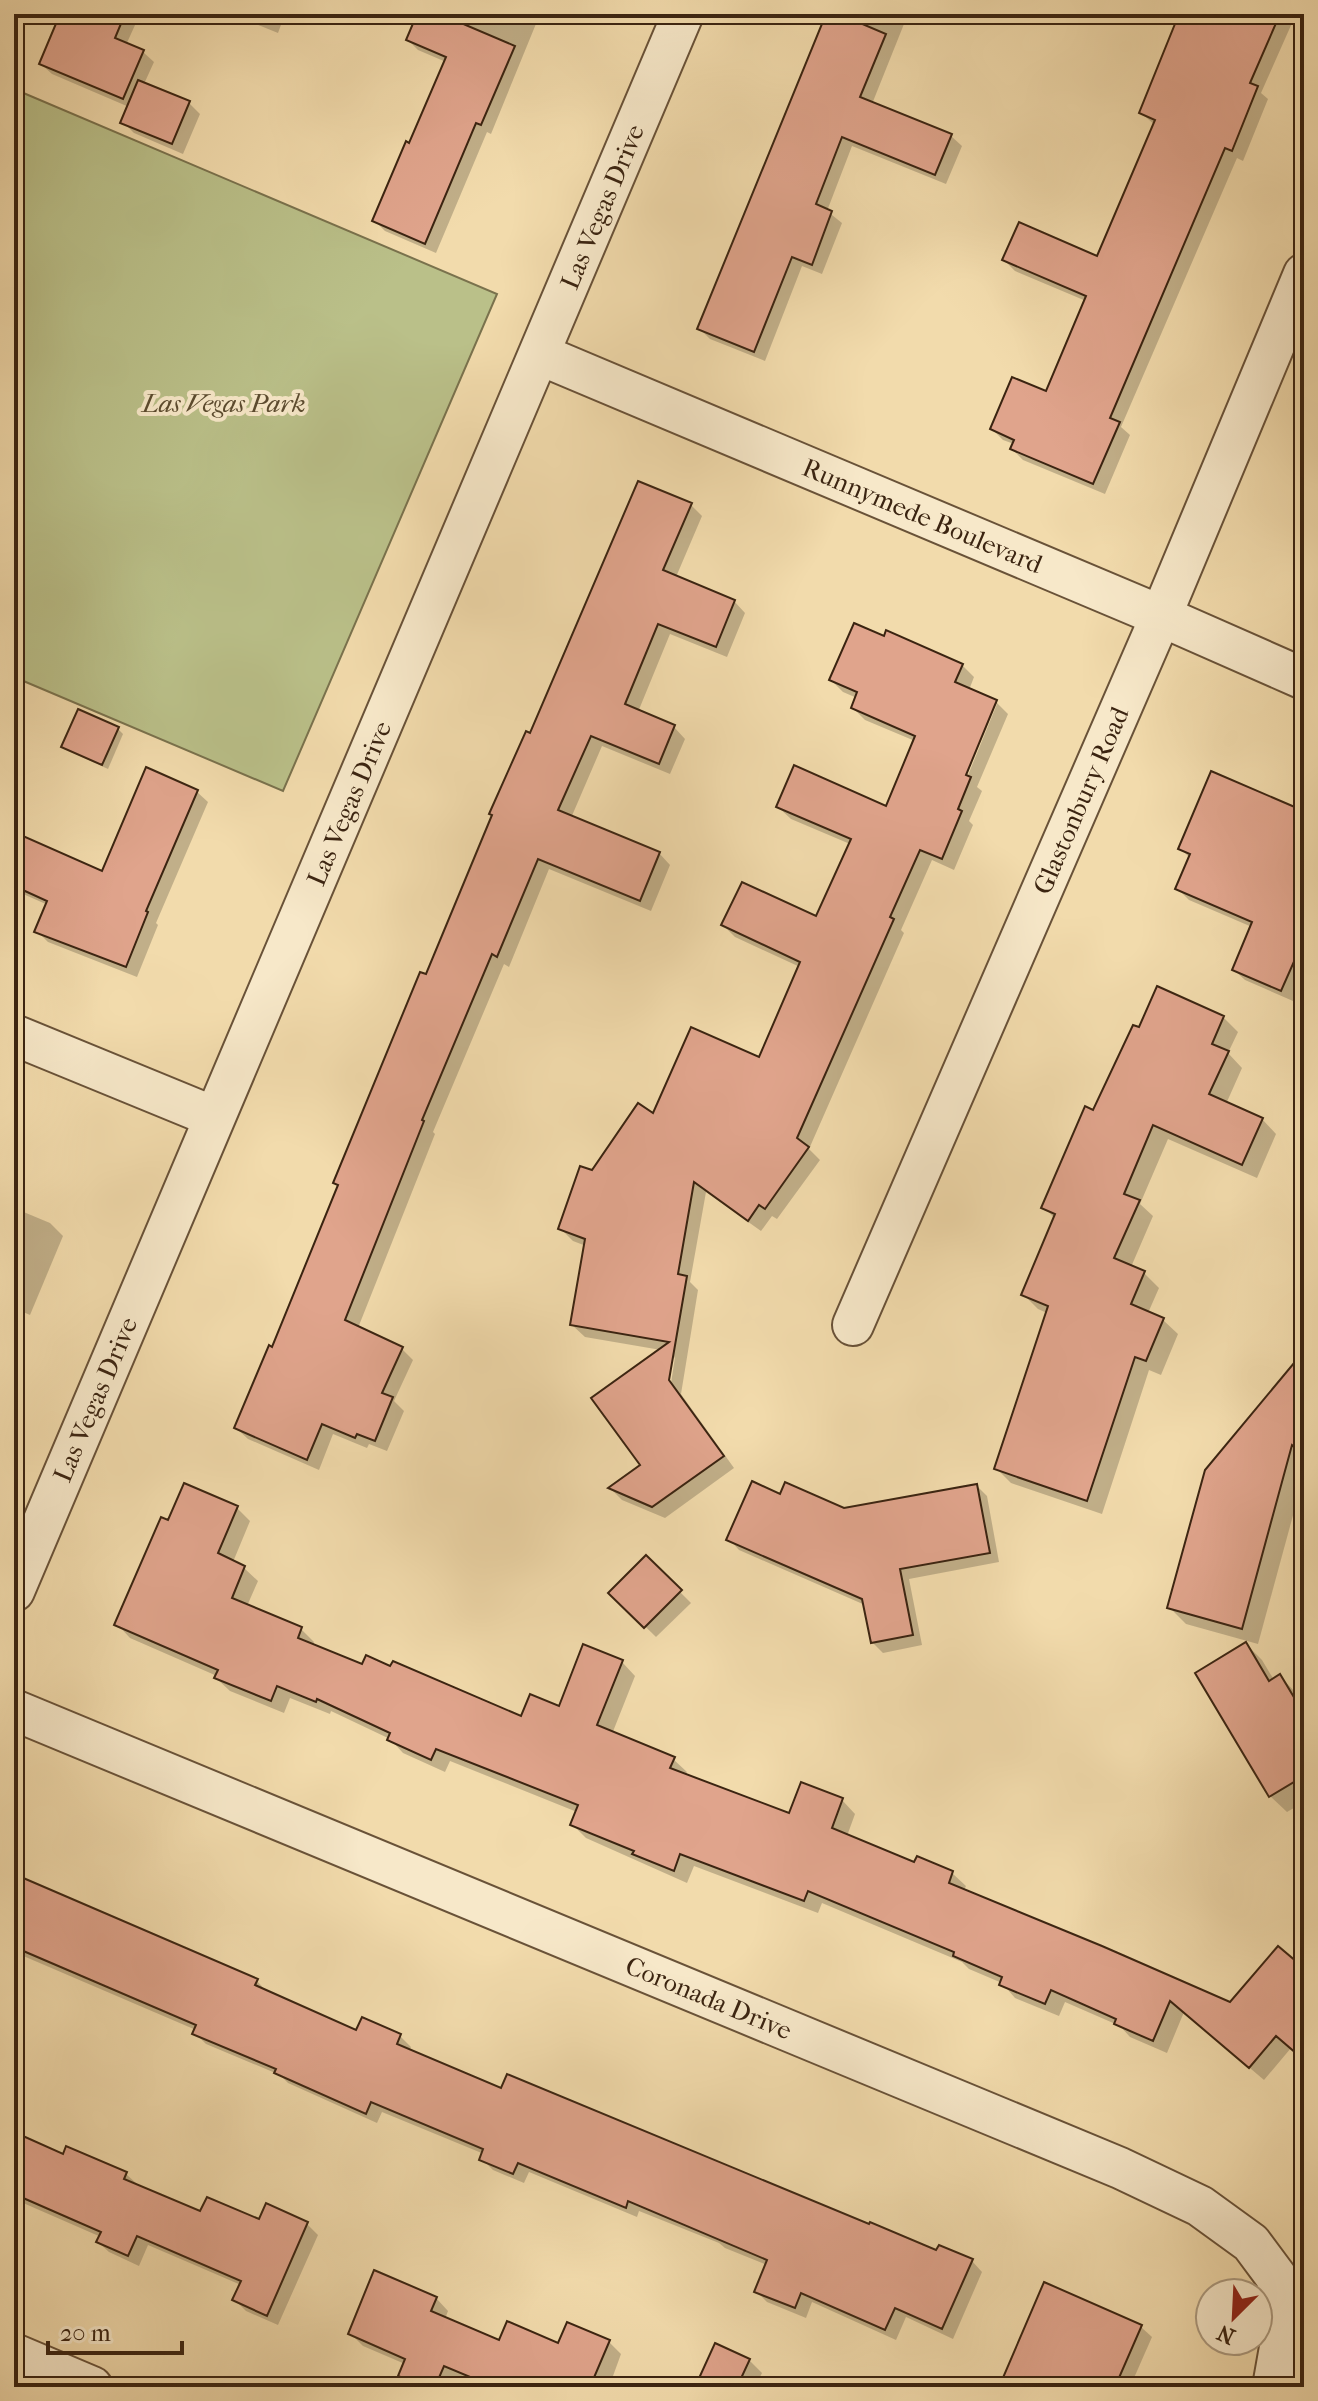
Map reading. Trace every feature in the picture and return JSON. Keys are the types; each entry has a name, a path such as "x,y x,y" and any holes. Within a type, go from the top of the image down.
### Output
{"street":[{"name":"Las Vegas Drive","path":"14,1591 541,355 683,14"},
{"name":"Glastonbury Road","path":"853,1325 1161,616 1304,274"},
{"name":"Runnymede Boulevard","path":"541,355 1304,679"},
{"path":"14,1035 214,1117"},
{"name":"Coronada Drive","path":"14,1710 1120,2168 1200,2206 1251,2243 1277,2278 1282,2336 1273,2387"},
{"path":"14,2354 92,2387"}],"green space":[{"name":"Las Vegas Park","path":"14,89 497,294 283,791 14,677"}],"building":[{"path":"60,14 125,14 115,38 144,50 123,99 39,64"},
{"path":"417,14 440,14 515,46 481,125 476,123 425,244 372,221 446,57 406,40"},
{"path":"826,14 839,14 886,34 860,97 952,134 935,175 842,137 816,204 832,211 812,265 792,257 754,352 697,329"},
{"path":"1179,14 1280,14 1250,83 1258,86 1232,151 1225,148 1110,418 1120,422 1093,484 1010,449 1014,440 990,429 1012,377 1046,391 1086,296 1002,260 1019,222 1097,256 1155,120 1139,113"},
{"path":"138,80 190,101 172,144 120,123"},
{"path":"638,481 692,503 663,570 735,600 716,647 658,624 625,704 675,725 659,764 591,736 558,810 660,852 640,901 538,859 497,957 492,954 422,1120 345,1320 403,1347 382,1393 393,1397 375,1441 357,1434 355,1438 322,1424 307,1460 234,1428 269,1345 272,1347 338,1185 333,1183 420,972 426,974 492,815 489,814 526,731 530,733"},
{"path":"854,623 884,636 886,630 963,664 955,682 997,700 966,775 971,777 958,809 962,811 942,859 920,850 890,917 894,919 797,1138 809,1147 765,1209 759,1205 748,1221 694,1182 678,1274 687,1276 669,1380 724,1456 652,1507 608,1488 640,1465 591,1398 669,1342 570,1325 585,1239 558,1229 580,1166 592,1170 638,1103 653,1113 691,1027 759,1057 800,962 721,925 742,882 816,916 851,839 776,807 794,765 886,806 915,736 851,708 857,692 829,680"},
{"path":"78,709 119,727 102,765 61,747"},
{"path":"146,767 198,790 146,911 126,967 34,932 47,901 14,886 14,832 102,871"},
{"path":"1211,771 1304,811 1304,939 1281,991 1232,970 1252,922 1175,889 1190,854 1178,849"},
{"path":"1157,986 1224,1016 1212,1044 1229,1051 1209,1094 1263,1118 1242,1165 1153,1125 1124,1194 1140,1200 1114,1258 1145,1271 1131,1304 1164,1318 1146,1361 1135,1357 1087,1501 994,1469 1048,1306 1021,1295 1055,1214 1041,1208 1085,1106 1093,1110 1133,1025 1139,1027"},
{"path":"1304,1351 1304,1456 1292,1445 1242,1629 1167,1608 1205,1470"},
{"path":"752,1481 780,1494 785,1482 844,1508 977,1484 990,1553 900,1569 913,1635 871,1643 862,1599 726,1540"},
{"path":"184,1483 238,1506 218,1553 245,1566 232,1598 302,1627 298,1638 362,1664 366,1655 390,1666 393,1661 521,1716 530,1694 559,1706 583,1644 623,1660 597,1725 675,1757 670,1768 789,1813 801,1782 843,1798 832,1828 914,1862 917,1856 953,1871 949,1883 1230,2002 1278,1946 1304,1968 1304,2060 1276,2036 1249,2068 1170,2001 1153,2041 1114,2024 1116,2019 1051,1990 1045,2004 999,1985 1002,1977 953,1956 954,1952 808,1891 804,1901 680,1854 674,1871 570,1825 578,1805 436,1749 431,1760 387,1740 390,1733 317,1699 316,1702 277,1686 271,1701 214,1678 218,1670 114,1625 161,1517 168,1520"},
{"path":"646,1555 682,1590 644,1628 608,1593"},
{"path":"1246,1642 1269,1681 1280,1674 1304,1714 1304,1776 1269,1797 1195,1673"},
{"path":"14,1874 258,1979 255,1985 356,2030 362,2017 401,2034 397,2044 501,2088 507,2074 869,2224 936,2250 939,2245 973,2259 942,2329 895,2308 885,2330 801,2293 795,2308 754,2292 767,2260 628,2201 626,2208 518,2163 513,2174 479,2160 483,2149 371,2102 366,2114 274,2073 276,2069 192,2034 196,2025 14,1947"},
{"path":"14,2132 63,2154 66,2146 127,2172 124,2179 200,2211 207,2197 259,2219 266,2203 308,2222 267,2316 232,2300 241,2281 137,2236 128,2256 96,2242 101,2232 14,2194"},
{"path":"374,2270 437,2297 431,2311 499,2340 507,2321 558,2343 567,2322 610,2340 590,2387 494,2387 444,2366 435,2387 425,2387 398,2376 405,2359 348,2334"},
{"path":"1044,2282 1142,2325 1115,2387 999,2387"},
{"path":"715,2343 750,2359 737,2387 695,2387"}]}
